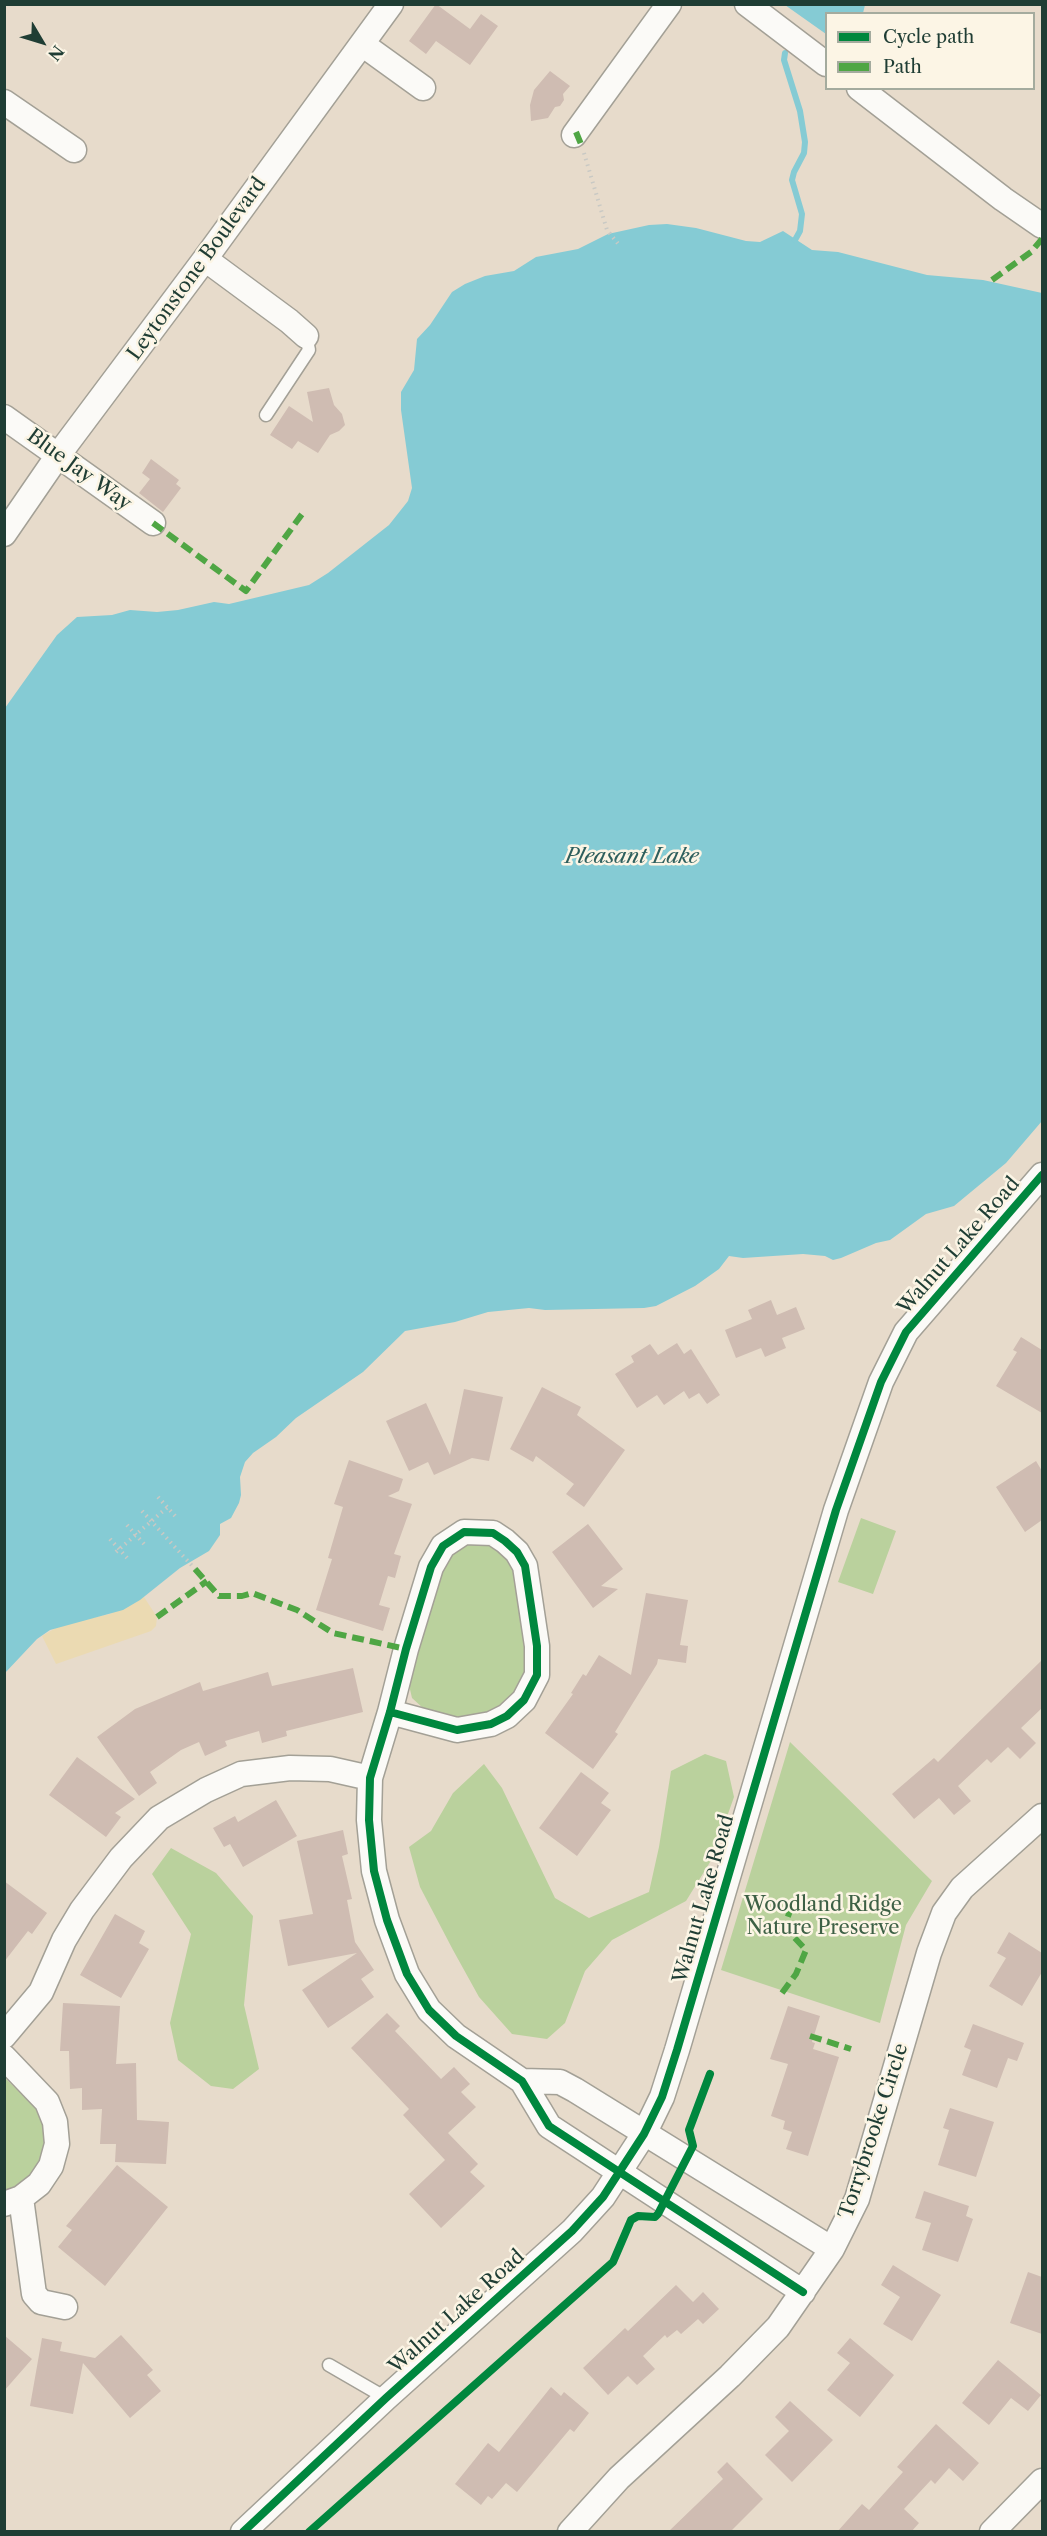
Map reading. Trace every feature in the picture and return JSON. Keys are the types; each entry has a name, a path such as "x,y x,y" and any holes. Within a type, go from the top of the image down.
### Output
{"street":[{"name":"Leytonstone Boulevard","path":"4,534 59,454 391,4"},
{"path":"578,139 669,4"},
{"path":"747,4 825,63"},
{"path":"362,44 423,88"},
{"path":"862,90 1003,199 1042,226"},
{"path":"4,102 74,150"},
{"path":"205,259 306,336"},
{"name":"Blue Jay Way","path":"4,417 153,523"},
{"name":"Walnut Lake Road","path":"243,2532 386,2398 572,2231 603,2197 644,2134 662,2097 677,2050 836,1510 881,1382 906,1332 1042,1175"},
{"path":"390,1712 457,1730 491,1724 507,1716 524,1700 537,1675 536,1634 525,1566 517,1552 505,1541 492,1533 471,1532 453,1538 443,1546 431,1567 370,1778 369,1820 374,1871 387,1920 407,1974 429,2010 456,2036 522,2081 549,2126 803,2292"},
{"path":"4,2036 41,1992 64,1940 82,1910 121,1858 159,1818 206,1790 241,1774 290,1768 330,1769 370,1778"},
{"name":"Torrybrooke Circle","path":"570,2532 619,2478 730,2376 778,2327 832,2249 857,2199 929,1953 944,1913 962,1888 1042,1815"},
{"path":"4,2057 47,2102 55,2122 57,2144 51,2166 39,2184 13,2201 34,2294 41,2302 65,2307"},
{"path":"522,2081 560,2082 832,2249"},
{"path":"996,2530 1042,2481"}],"lane":[{"path":"266,415 309,350 306,336"},
{"path":"329,2365 386,2398"}],"path":[{"path":"578,139 607,230 620,246"},
{"path":"158,1497 176,1518"},
{"path":"118,1550 168,1506"},
{"path":"142,1511 195,1569"},
{"path":"127,1525 144,1544"},
{"path":"110,1539 128,1559"}],"green space":[{"path":"861,1518 896,1531 873,1594 838,1582"},
{"path":"481,1543 494,1545 513,1562 528,1663 519,1689 497,1710 468,1720 424,1709 412,1698 409,1685 440,1573 450,1554 463,1546"},
{"name":"Woodland Ridge Nature Preserve","path":"790,1742 932,1881 906,1925 880,2023 721,1970"},
{"path":"705,1754 726,1761 734,1797 712,1859 686,1901 612,1940 585,1971 565,2023 547,2039 512,2034 479,1997 453,1950 420,1887 409,1847 431,1831 453,1793 484,1764 502,1788 555,1898 589,1918 649,1892 671,1771"},
{"path":"171,1848 216,1873 253,1916 244,2005 259,2069 233,2089 211,2086 178,2060 170,2023 191,1934 152,1874"},
{"path":"5,2078 34,2106 46,2126 46,2149 40,2171 5,2197"}],"sand":[{"path":"144,1597 157,1617 156,1626 151,1631 56,1664 42,1636 61,1625 110,1614"}],"water":[{"path":"785,5 865,5 863,12 825,12 825,33"},
{"name":"Pleasant Lake","path":"667,224 760,242 783,231 812,250 838,252 927,275 983,280 1042,293 1042,1121 1006,1163 954,1206 926,1214 890,1240 876,1243 841,1258 833,1260 825,1256 803,1254 743,1258 729,1256 719,1269 695,1286 656,1306 545,1310 529,1308 488,1312 455,1322 405,1331 363,1372 296,1418 276,1437 253,1453 245,1462 240,1477 239,1503 231,1518 220,1524 220,1535 209,1551 180,1568 140,1600 123,1610 50,1630 37,1639 5,1673 5,708 57,635 77,617 112,615 130,610 157,612 178,610 214,602 229,604 309,585 328,573 389,525 408,501 412,488 401,410 401,392 414,370 417,339 430,325 452,292 485,276 514,271 536,257 578,249 608,234 649,225"}],"building":[{"path":"436,4 470,29 481,14 498,26 470,65 436,41 426,54 409,41"},
{"path":"550,71 570,86 563,94 564,100 560,106 555,107 548,118 531,121 530,105 534,90"},
{"path":"329,388 334,405 342,414 345,425 330,435 318,453 298,441 292,449 270,435 289,406 313,422 307,392"},
{"path":"151,459 179,480 176,484 181,488 163,512 139,493 150,479 142,473"},
{"path":"771,1300 777,1315 796,1307 805,1329 782,1338 786,1348 765,1357 761,1348 736,1358 725,1330 752,1319 748,1310"},
{"path":"1021,1337 1042,1350 1042,1413 996,1386 1017,1352 1013,1350"},
{"path":"677,1343 684,1354 691,1349 720,1395 707,1404 699,1393 689,1399 684,1391 664,1405 657,1395 637,1408 615,1374 634,1362 631,1356 650,1344 658,1355"},
{"path":"542,1387 581,1407 577,1415 625,1450 584,1507 566,1494 574,1484 536,1456 533,1462 510,1449"},
{"path":"464,1389 503,1397 489,1461 472,1458 434,1475 428,1462 409,1471 386,1421 426,1403 450,1455"},
{"path":"349,1460 403,1479 399,1491 388,1496 412,1504 394,1554 401,1556 395,1578 388,1576 379,1605 390,1608 383,1631 316,1610 332,1559 328,1558 343,1507 334,1504"},
{"path":"1036,1461 1042,1471 1042,1520 1025,1532 996,1487"},
{"path":"588,1524 623,1569 601,1586 618,1589 593,1608 552,1552"},
{"path":"646,1593 688,1600 680,1645 688,1646 686,1663 658,1659 615,1732 618,1734 593,1769 545,1733 573,1694 571,1693 583,1674 586,1676 599,1655 631,1675"},
{"path":"1042,1660 1042,1708 1021,1728 1036,1743 1020,1759 1008,1747 991,1763 987,1759 958,1786 971,1801 954,1815 939,1798 914,1819 892,1794 934,1758 938,1762"},
{"path":"353,1668 363,1712 286,1731 287,1736 262,1743 259,1731 225,1741 227,1746 205,1756 199,1742 181,1750 150,1772 157,1783 139,1796 97,1737 135,1709 200,1682 203,1691 268,1672 272,1686"},
{"path":"77,1757 135,1799 115,1813 121,1817 106,1837 49,1795"},
{"path":"581,1772 609,1793 601,1803 611,1810 577,1856 539,1828"},
{"path":"276,1800 297,1836 243,1867 230,1844 224,1847 213,1828 235,1816 238,1822"},
{"path":"343,1830 348,1854 342,1856 352,1899 347,1900 355,1942 374,1970 361,1979 374,1997 328,2028 302,1990 357,1953 288,1966 279,1920 313,1914 297,1841"},
{"path":"4,1881 47,1913 32,1934 28,1931 4,1962"},
{"path":"115,1914 145,1931 139,1943 149,1949 121,1998 80,1975"},
{"path":"1009,1932 1042,1953 1042,1972 1022,2006 989,1986 1006,1958 997,1953"},
{"path":"63,2003 120,2006 116,2064 136,2063 137,2120 169,2122 166,2164 115,2162 116,2144 100,2144 102,2109 82,2110 82,2088 70,2089 69,2051 60,2051"},
{"path":"788,2006 820,2016 812,2042 815,2043 813,2049 839,2057 808,2156 786,2149 792,2132 783,2129 785,2121 771,2116 788,2064 770,2059"},
{"path":"387,2013 400,2026 395,2031 441,2079 454,2067 470,2084 461,2092 476,2107 448,2133 478,2164 470,2172 485,2186 441,2228 409,2194 445,2160 403,2115 409,2109 351,2048"},
{"path":"973,2024 1024,2043 1017,2061 1008,2058 997,2088 962,2075 971,2050 964,2047"},
{"path":"950,2108 994,2122 976,2177 938,2165 949,2130 943,2128"},
{"path":"117,2165 168,2207 105,2286 58,2247 72,2230 66,2226"},
{"path":"924,2191 969,2206 966,2216 973,2219 958,2262 922,2250 931,2223 915,2218"},
{"path":"893,2265 941,2295 912,2341 883,2324 900,2297 881,2285"},
{"path":"1028,2272 1042,2277 1042,2334 1010,2323"},
{"path":"676,2285 693,2302 703,2292 719,2309 703,2324 698,2319 681,2334 677,2330 667,2338 665,2335 643,2356 655,2369 637,2385 628,2376 608,2395 583,2368 625,2328 628,2331"},
{"path":"4,2335 32,2359 4,2391"},
{"path":"121,2335 153,2370 147,2375 161,2391 130,2418 83,2363 73,2414 30,2406 42,2338 62,2342 60,2351 95,2358"},
{"path":"850,2338 894,2375 860,2417 827,2390 850,2363 837,2353"},
{"path":"998,2360 1041,2395 1028,2411 1011,2398 989,2425 962,2403"},
{"path":"551,2387 561,2396 564,2392 589,2413 574,2432 570,2429 517,2492 506,2483 492,2499 488,2496 481,2505 455,2484 488,2443 499,2452"},
{"path":"790,2401 833,2440 792,2482 765,2455 789,2431 775,2417"},
{"path":"936,2424 979,2463 963,2481 949,2468 935,2484 931,2480 904,2509 919,2523 911,2532 837,2532 862,2504 869,2510 903,2472 897,2467"},
{"path":"727,2462 763,2499 730,2532 668,2532 723,2479 717,2472"}],"waterway":[{"path":"785,53 784,60 800,111 805,142 804,153 792,180 802,214 800,231 795,240"}],"marked path":[{"path":"576,132 581,144"},
{"path":"992,280 1031,252 1042,239"},
{"path":"153,523 246,591 305,510"},
{"path":"195,1569 219,1596 242,1596 252,1593 297,1610 333,1633 406,1649"},
{"path":"157,1617 207,1581"},
{"path":"782,1993 796,1974 806,1950 792,1935 786,1922 791,1908 803,1896 811,1892"},
{"path":"810,2036 851,2049"}],"cycle path":[{"path":"243,2532 386,2398 572,2231 603,2197 644,2134 662,2097 677,2050 836,1510 881,1382 906,1332 1042,1175"},
{"path":"390,1712 457,1730 491,1724 507,1716 524,1700 537,1675 537,1646 525,1566 517,1552 493,1533 464,1532 443,1546 431,1567 370,1778 369,1820 374,1871 387,1920 407,1974 429,2010 456,2036 522,2081 549,2126 803,2292"},
{"path":"309,2532 613,2262 631,2220 638,2216 655,2217 658,2214 693,2146 689,2130 710,2074"}]}
